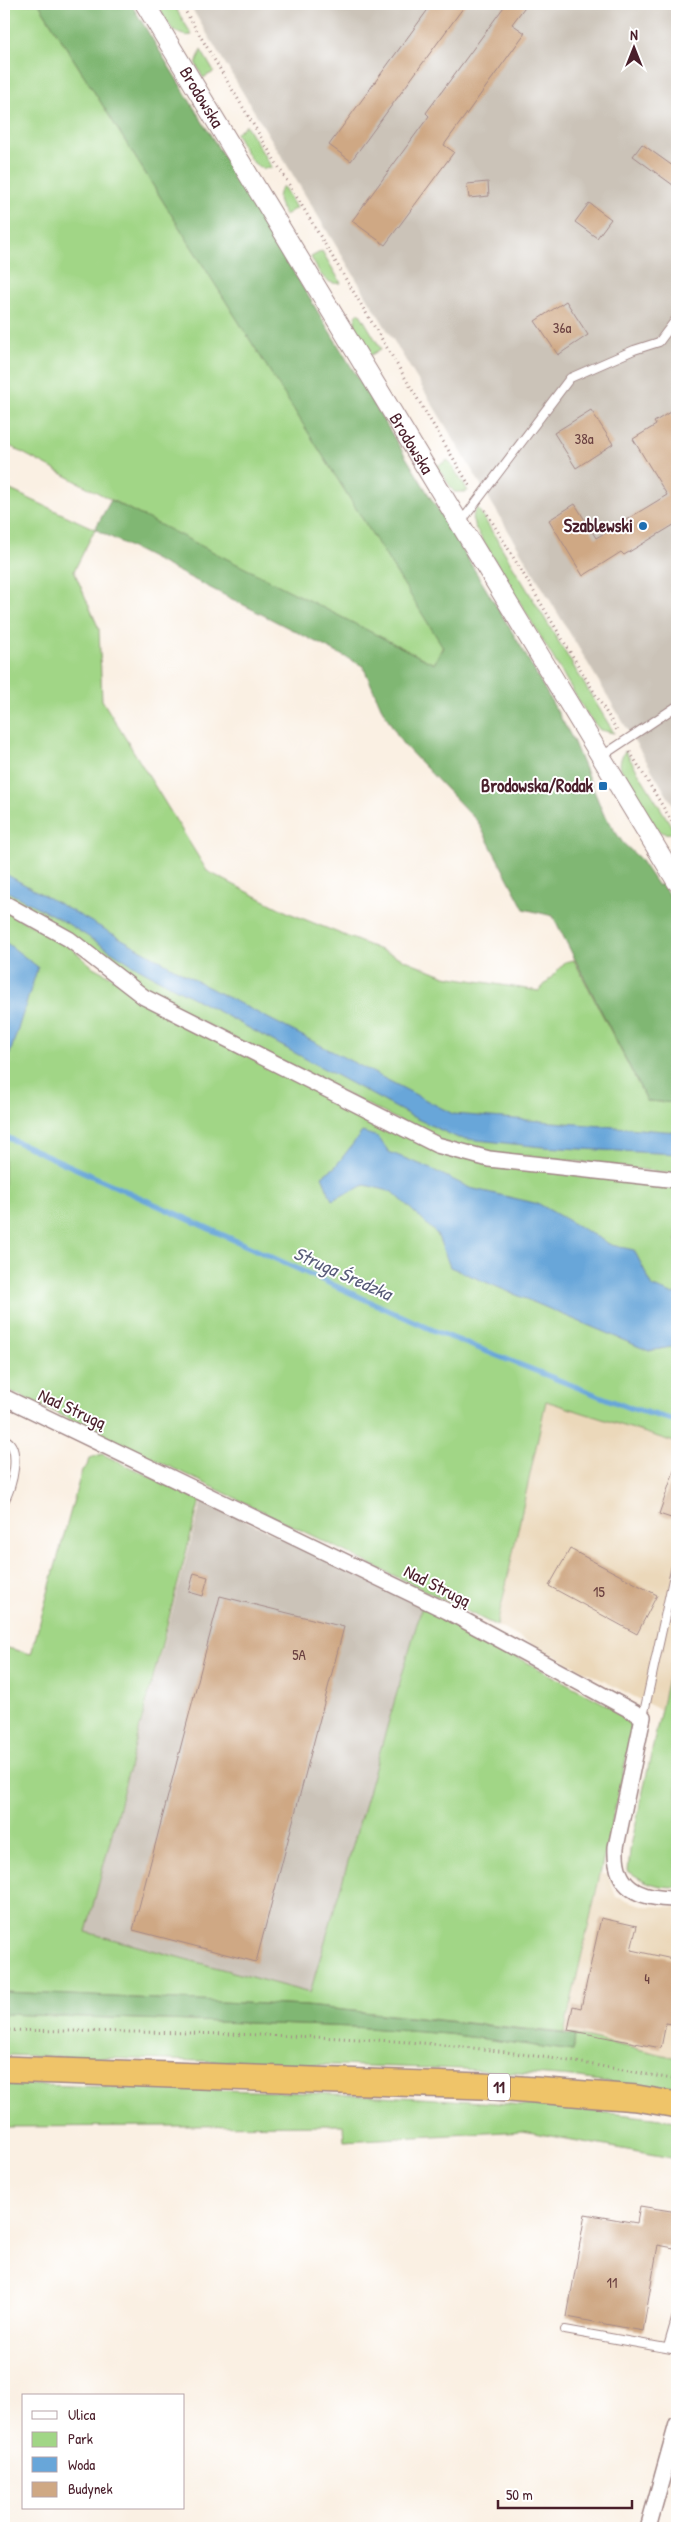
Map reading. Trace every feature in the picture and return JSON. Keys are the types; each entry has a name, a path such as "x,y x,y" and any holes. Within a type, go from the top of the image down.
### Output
{"highway":[{"name":"11","path":"4,2069 482,2086 637,2098 677,2105"}],"street":[{"name":"Brodowska","path":"145,4 461,522 677,882"},
{"path":"4,903 69,939 144,997 437,1145 489,1158 677,1180"},
{"name":"Nad Strugą","path":"4,1397 447,1611 643,1717"},
{"path":"643,1717 616,1847 615,1864 623,1883 638,1893 657,1899 677,1899"},
{"path":"648,2528 677,2424"}],"lane":[{"path":"461,522 570,378 634,350 659,342 677,318"},
{"path":"602,756 677,706"},
{"path":"4,1439 7,1440 14,1450 15,1465 4,1501"},
{"path":"643,1717 677,1561"},
{"path":"668,2347 677,2316"},
{"path":"565,2330 677,2350"}],"path":[{"path":"181,4 677,830"},
{"path":"4,2030 208,2034 392,2041 509,2054 677,2080"}],"shaded area":[{"path":"189,4 677,4 677,812 445,425"},
{"path":"546,1401 677,1443 677,1637 660,1710 497,1626"},
{"path":"202,1499 422,1606 310,1994 86,1932"},
{"path":"599,1873 608,1875 616,1897 646,1906 677,1907 677,2058 564,2033"}],"green space":[{"path":"4,4 39,4 443,646 434,664 174,533 4,443"},
{"path":"39,4 131,4 520,645 572,738 604,815 623,843 639,858 658,886 662,884 677,909 677,1103 647,1101 553,916 524,909 478,822 402,743 381,707 363,666 95,529 111,500 434,664 443,647"},
{"path":"159,4 173,4 192,35 180,34 175,31 166,21"},
{"path":"201,50 214,72 203,78 196,64"},
{"path":"246,125 272,168 265,169 259,167 246,152 236,133"},
{"path":"283,186 296,208 285,215 278,200"},
{"path":"322,251 341,283 326,280 316,267 311,257"},
{"path":"359,312 381,349 371,355 359,341 355,329 356,317"},
{"path":"448,460 468,491 454,492 437,466"},
{"path":"4,487 95,529 74,571 99,629 102,700 207,871 289,913 445,976 539,991 565,962 574,960 647,1101 677,1103 677,1174 542,1157 490,1154 442,1142 200,1021 4,899"},
{"path":"477,507 614,733 600,730 588,716 476,529 472,518"},
{"path":"625,751 674,832 663,833 659,831 638,799 620,766 621,758"},
{"path":"4,911 67,944 93,967 435,1150 677,1186 677,1443 546,1401 497,1626 4,1388"},
{"path":"102,1454 200,1500 86,1932 310,1993 422,1606 635,1720 564,2033 306,2006 4,1992 4,1647 31,1654 82,1470 87,1466 89,1458"},
{"path":"677,1637 677,1887 651,1884 628,1871 630,1850"},
{"path":"4,1992 306,2006 575,2035 573,2051 448,2034 353,2027 4,2014"},
{"path":"4,2014 353,2027 448,2034 573,2051 575,2035 677,2058 677,2092 572,2077 464,2069 4,2055"},
{"path":"4,2084 341,2094 425,2098 593,2111 677,2121 677,2159 523,2131 344,2141 343,2125 4,2127"}],"water":[{"path":"4,873 206,986 453,1114 677,1132 677,1154 542,1147 458,1138 413,1117 138,968 60,919 4,890"},
{"path":"4,941 38,967 6,1066 4,1065"},
{"path":"362,1132 378,1137 389,1152 427,1167 470,1188 539,1204 611,1245 634,1250 653,1287 672,1294 677,1293 677,1346 649,1351 450,1267 437,1234 393,1192 365,1185 332,1200 322,1176 335,1167"}],"building":[{"path":"432,4 466,4 351,161 329,145"},
{"path":"506,4 527,4 512,24 525,33 444,145 454,152 385,245 352,221 429,116 426,113"},
{"path":"642,144 677,169 677,188 633,156"},
{"path":"488,182 489,196 469,198 467,184"},
{"path":"589,203 611,219 597,238 575,222"},
{"path":"566,301 588,335 558,355 535,321"},
{"path":"591,410 613,444 576,468 554,433"},
{"path":"670,412 677,424 677,523 624,555 621,552 583,576 549,520 575,504 596,538 667,495 633,439 656,425 654,422"},
{"path":"675,1468 677,1468 677,1520 659,1514"},
{"path":"570,1549 657,1595 637,1634 549,1586"},
{"path":"194,1573 208,1577 203,1596 189,1592"},
{"path":"220,1596 344,1627 256,1962 133,1930"},
{"path":"601,1918 637,1926 631,1950 677,1960 677,2025 666,2023 661,2048 568,2030 573,2006 581,2008"},
{"path":"640,2206 677,2212 674,2248 658,2245 643,2331 567,2317 585,2214 637,2223"}],"waterway":[{"name":"Struga Średzka","path":"4,1136 435,1331 627,1407 677,1421"}],"place":[{"name":"Szablewski","path":"643,526"},
{"name":"Brodowska/Rodak","path":"603,786"}]}
